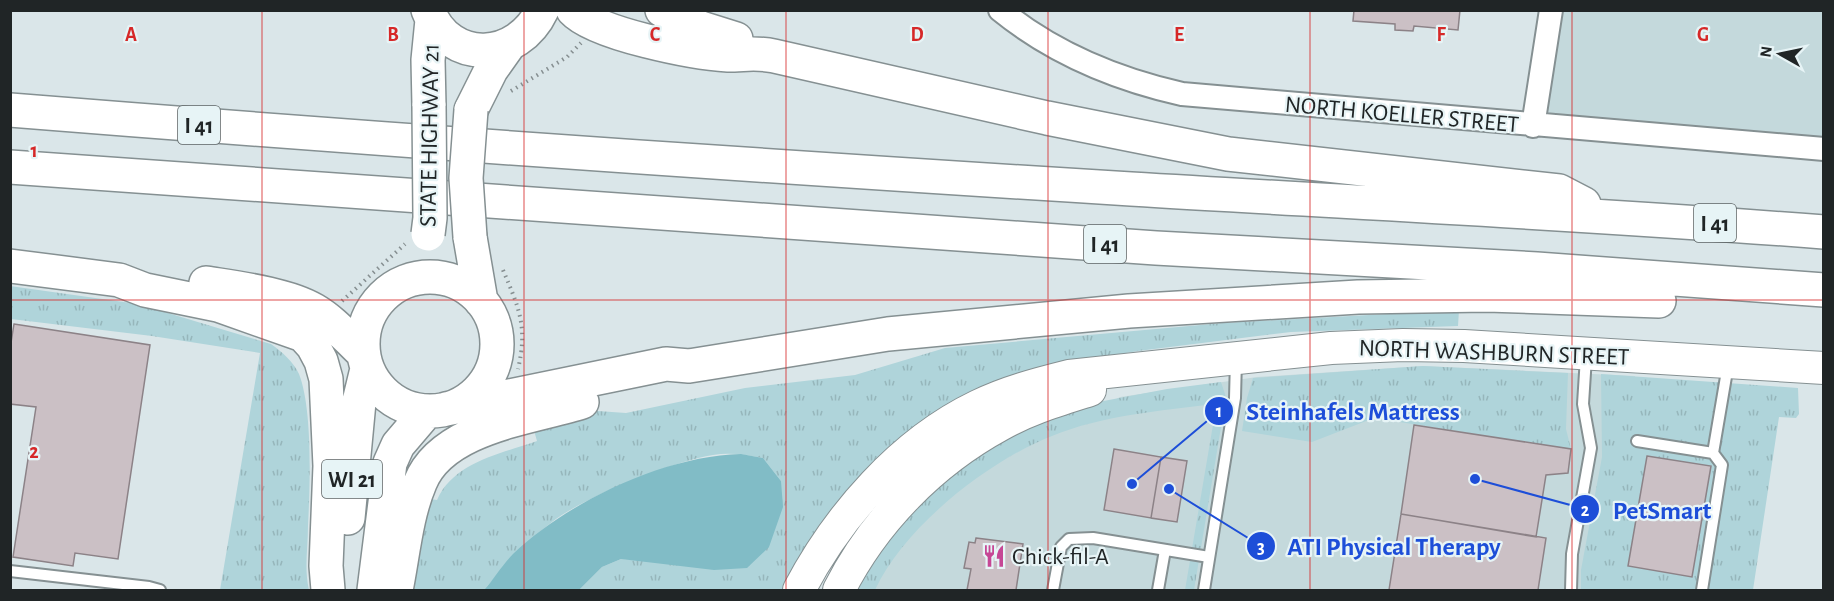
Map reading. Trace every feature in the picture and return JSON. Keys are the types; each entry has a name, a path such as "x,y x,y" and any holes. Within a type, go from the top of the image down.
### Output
{"highway":[{"path":"430,15 443,34 457,44 474,50 491,50 508,46 530,32 542,10"},
{"path":"662,10 701,28 736,39 755,52"},
{"name":"STATE HIGHWAY 21","path":"407,281 419,236 430,218 428,60 430,15"},
{"path":"578,22 595,25 618,34 728,55 755,52 1047,118 1228,154 1559,191 1606,215"},
{"name":"STATE HIGHWAY 21","path":"481,301 470,237 466,178 471,110 492,70 508,46"},
{"name":"I 41","path":"10,110 218,127 1107,188 1606,215 1824,232"},
{"name":"I 41","path":"10,167 1144,247 1537,269 1824,290"},
{"path":"10,266 119,280 145,290 218,305 303,335 313,346 326,379 330,466 326,566 328,591"},
{"path":"119,280 147,274 228,286 295,302 326,318 365,361 376,385 391,399 408,408 436,410 666,364 689,366"},
{"path":"365,361 363,336 368,318 377,302 390,289 423,277 455,281 470,290 492,317 496,336 493,365 479,390 464,402 436,410"},
{"path":"396,591 420,482 438,456 457,440 689,366 888,334 1002,322 1358,297 1487,295 1613,298 1824,312"},
{"name":"WI 21","path":"337,591 365,361"},
{"name":"WI 21","path":"374,591 390,464 398,445 436,410"}],"street":[{"name":"NORTH KOELLER STREET","path":"1000,10 1041,40 1077,60 1145,84 1182,94 1533,126 1824,149"},
{"path":"1533,126 1551,10"},
{"name":"NORTH WASHBURN STREET","path":"800,591 844,518 909,453 946,424 977,406 1026,386 1069,376 1331,348 1403,345 1587,353 1824,368"},
{"name":"NORTH WASHBURN STREET","path":"840,591 851,567 894,510 946,460 972,441 1002,424 1048,404 1165,366"}],"lane":[{"path":"1571,591 1572,554 1591,448 1583,404 1587,353"},
{"path":"1204,591 1235,398 1236,358"},
{"path":"1713,453 1728,362"},
{"path":"1637,441 1713,453 1722,465 1702,591"},
{"path":"1053,591 1061,546 1069,539 1093,538 1209,557"},
{"path":"1158,591 1165,550"},
{"path":"10,571 149,587 160,591"}],"path":[{"path":"507,94 577,50 578,22"},
{"path":"335,308 372,271 419,236"},
{"path":"501,266 517,302 524,328 516,378"}],"shaded area":[{"path":"1551,11 1823,11 1823,149 1533,126"},
{"path":"1423,366 1635,376 1601,590 853,590 909,510 1120,397 1257,377"},
{"path":"741,454 763,458 781,481 783,507 769,547 747,568 714,570 621,559 602,567 579,590 484,590 513,554 561,516 589,500 619,485 681,463"}],"green space":[{"path":"10,286 138,304 271,344 287,357 299,374 307,407 309,428 310,470 306,566 309,590 220,590 260,353 152,336 11,319"},
{"path":"1459,310 1458,326 1291,332 1138,351 1067,363 966,401 789,590 579,590 602,567 621,559 650,560 781,481 763,458 726,454 695,459 653,472 607,491 567,512 542,530 484,590 405,590 424,498 437,500 455,477 479,461 537,441 533,427 584,410 626,413 745,388 855,375 945,348 1223,323"},
{"path":"1423,366 1568,373 1566,429 1571,449 1374,418 1312,442 1242,431 1247,398 1253,378"},
{"path":"1601,374 1798,388 1799,414 1796,418 1779,417 1753,590 1581,590 1581,570 1602,457"},
{"path":"1221,382 1226,397 1194,590 1185,590 1215,413 1214,404 1111,418 1071,429 1027,447 976,479 927,520 888,566 875,590 853,590 909,510 980,451 1077,406 1167,389"}],"building":[{"path":"1354,10 1460,10 1458,30 1414,26 1413,31 1395,30 1395,24 1353,21"},
{"path":"14,324 150,345 118,559 75,553 73,566 13,557 36,407 10,404 10,349"},
{"path":"1414,425 1571,449 1568,473 1546,475 1536,537 1401,514"},
{"path":"1114,449 1161,457 1151,518 1104,510"},
{"path":"1647,456 1711,466 1692,577 1628,566"},
{"path":"1161,457 1187,461 1177,522 1151,518"},
{"path":"1401,514 1546,538 1538,590 1389,590"},
{"name":"Chick-fil-A","path":"976,538 1023,544 1016,590 967,590 971,569 964,568 969,542 975,543"}],"place":[{"name":"PetSmart","path":"1475,479"},
{"name":"Steinhafels Mattress","path":"1132,484"},
{"name":"ATI Physical Therapy","path":"1169,489"},
{"name":"Chick-fil-A","path":"994,556"}]}
